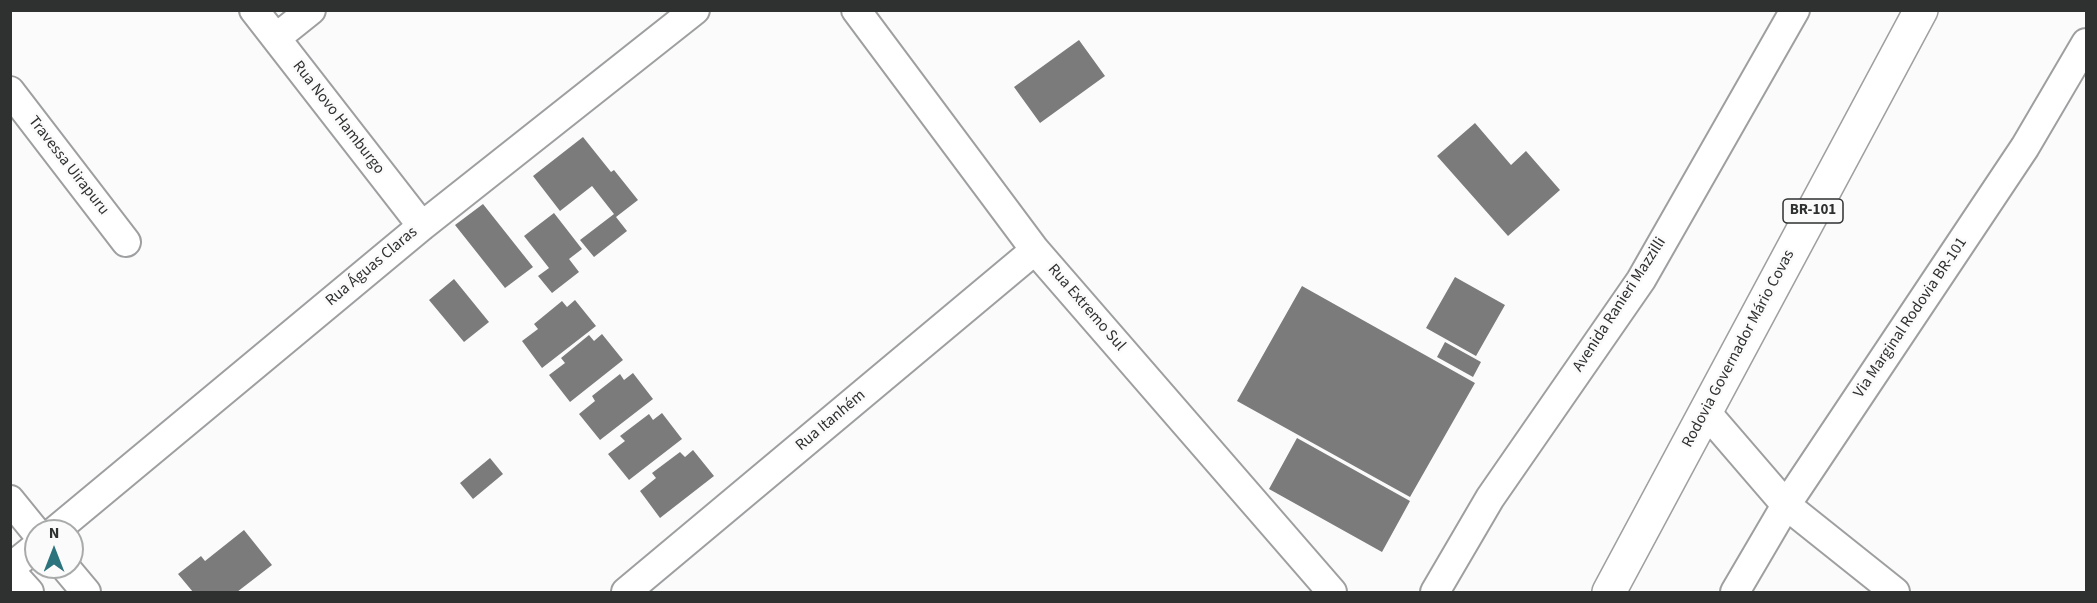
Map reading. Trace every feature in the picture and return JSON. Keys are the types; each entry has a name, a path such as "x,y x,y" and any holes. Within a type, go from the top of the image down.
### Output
{"highway":[{"name":"Rodovia Governador Mário Covas","path":"1609,592 1921,10"}],"street":[{"name":"Rua Novo Hamburgo","path":"254,10 422,226"},
{"path":"276,38 311,10"},
{"name":"Rua Águas Claras","path":"69,519 422,226 695,10"},
{"name":"Rua Extremo Sul","path":"856,10 1035,250 1332,592"},
{"name":"Avenida Ranieri Mazzilli","path":"1434,592 1490,498 1641,280 1795,10"},
{"name":"Via Marginal Rodovia BR-101","path":"1735,592 1786,505 2025,147 2086,43"},
{"name":"Travessa Uirapuru","path":"10,91 126,242"},
{"name":"Rua Itanhém","path":"626,592 1035,250"},
{"path":"1705,411 1786,505 1895,592"},
{"path":"10,500 25,519"},
{"path":"24,558 10,570 29,592"},
{"path":"75,579 86,592"}],"building":[{"path":"1079,40 1105,76 1040,123 1014,87"},
{"path":"1475,123 1511,165 1526,151 1560,190 1508,236 1437,156"},
{"path":"583,137 611,172 614,170 638,200 616,217 627,231 594,257 580,240 614,214 592,186 560,211 533,176"},
{"path":"483,204 533,267 505,288 455,225"},
{"path":"554,213 582,249 569,259 579,272 552,293 538,276 549,268 524,236"},
{"path":"1455,277 1505,305 1476,356 1426,328"},
{"path":"454,279 489,322 464,342 429,300"},
{"path":"1302,286 1475,383 1410,497 1237,401"},
{"path":"575,300 596,326 542,368 522,341 538,329 534,324 562,301 567,307"},
{"path":"602,334 623,360 570,402 549,375 565,363 561,358 589,335 594,341"},
{"path":"1445,342 1481,362 1473,377 1437,357"},
{"path":"633,373 653,399 600,440 579,414 595,401 592,396 620,374 624,380"},
{"path":"662,413 682,439 629,480 608,454 625,441 620,436 649,414 653,420"},
{"path":"1297,438 1410,501 1382,552 1269,489"},
{"path":"693,450 714,476 660,518 640,491 656,478 652,473 680,452 685,457"},
{"path":"490,458 503,474 473,499 460,483"},
{"path":"244,530 272,565 237,592 193,592 178,574 201,556 205,561"}]}
